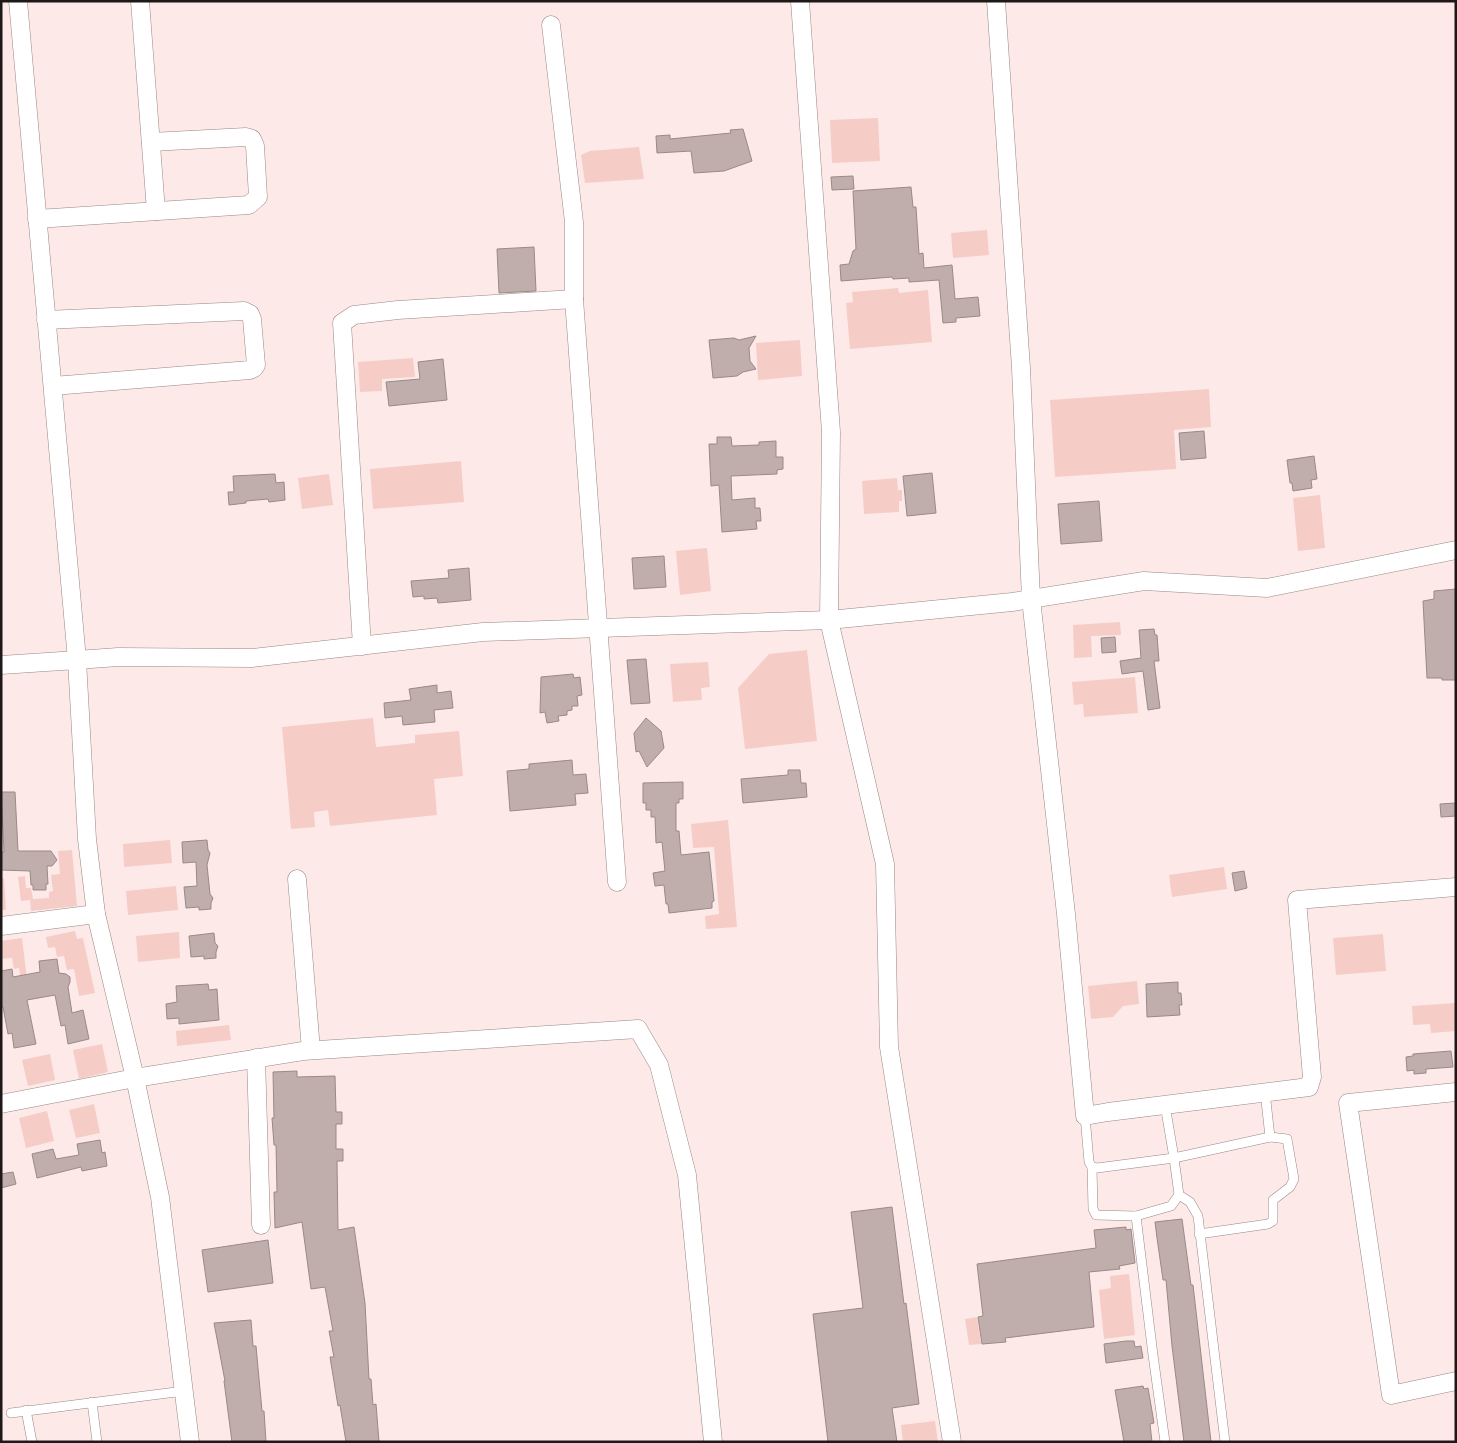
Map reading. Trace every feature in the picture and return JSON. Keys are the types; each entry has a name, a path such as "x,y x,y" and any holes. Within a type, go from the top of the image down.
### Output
{"street":[{"path":"18,1 77,660 87,839 96,914 135,1078 160,1197 190,1442"},
{"path":"140,1 156,211"},
{"path":"800,1 831,432 829,620 885,864 889,1047 952,1442"},
{"path":"996,1 1021,368 1032,599 1085,1116 1309,1087 1312,1077 1297,900 1456,887"},
{"path":"551,25 574,222 574,299 617,882"},
{"path":"37,219 249,205 258,198 255,146 252,139 151,142"},
{"path":"362,646 342,323 354,315 398,310 574,299"},
{"path":"46,320 244,311 250,314 256,365 250,370 52,386"},
{"path":"1,665 118,657 252,658 483,632 829,620 1032,599 1144,581 1267,588 1456,550"},
{"path":"297,879 311,1050"},
{"path":"1,926 96,914"},
{"path":"1,1104 135,1078 311,1050 638,1029 659,1065 687,1175 713,1442"},
{"path":"256,1058 261,1225"},
{"path":"1456,1092 1348,1103 1392,1395 1456,1381"}],"lane":[{"path":"1265,1092 1270,1137"},
{"path":"1085,1116 1089,1162 1092,1167 1093,1209 1096,1215 1136,1216 1171,1206 1179,1195 1165,1105"},
{"path":"1092,1167 1097,1168 1174,1158 1270,1137 1287,1139 1294,1180 1290,1187 1273,1200 1273,1220 1268,1224 1199,1234"},
{"path":"1179,1195 1190,1202 1198,1216 1225,1442"},
{"path":"1136,1216 1165,1442"},
{"path":"12,1413 184,1391"},
{"path":"92,1402 97,1442"},
{"path":"26,1410 32,1442"}],"shaded area":[{"path":"878,118 880,161 832,163 830,120"},
{"path":"639,147 644,179 585,183 581,155 590,151"},
{"path":"987,230 989,255 953,258 951,233"},
{"path":"898,288 899,293 928,290 932,342 850,349 846,303 853,302 852,292"},
{"path":"800,340 802,376 758,380 756,343"},
{"path":"413,358 415,377 382,379 382,391 360,392 358,362"},
{"path":"1209,389 1211,427 1174,430 1176,469 1055,477 1050,400"},
{"path":"461,461 464,502 373,509 370,469"},
{"path":"329,474 333,505 302,509 298,478"},
{"path":"897,478 898,490 902,490 899,512 864,514 862,481"},
{"path":"1320,495 1325,548 1298,551 1293,498"},
{"path":"707,548 711,591 680,595 676,551"},
{"path":"1120,622 1121,635 1091,636 1092,657 1074,658 1073,625"},
{"path":"807,650 817,741 745,749 738,688 769,654"},
{"path":"708,662 710,687 701,688 702,700 673,702 670,664"},
{"path":"1135,677 1138,713 1084,717 1083,704 1074,705 1072,682"},
{"path":"373,718 376,747 415,743 415,735 459,731 463,776 434,779 437,815 330,826 328,810 314,812 315,827 291,829 282,727"},
{"path":"728,820 737,927 706,929 705,916 719,914 714,847 693,848 691,824"},
{"path":"170,840 172,863 124,867 123,844"},
{"path":"72,850 77,906 31,911 30,900 21,901 18,877 25,876 26,888 31,888 33,899 49,898 49,892 53,891 51,875 60,874 58,851"},
{"path":"1224,867 1227,889 1172,897 1169,875"},
{"path":"1,878 4,878 6,910 1,910"},
{"path":"176,886 178,910 128,915 126,891"},
{"path":"75,931 77,939 83,938 95,993 79,996 74,969 67,970 64,956 57,957 55,947 48,948 46,937"},
{"path":"179,932 180,958 138,962 136,936"},
{"path":"1383,934 1386,971 1336,975 1333,938"},
{"path":"22,938 27,979 21,980 19,968 14,969 12,958 1,959 1,941"},
{"path":"1137,981 1139,1004 1123,1006 1113,1017 1091,1019 1088,986"},
{"path":"1456,1003 1456,1031 1431,1033 1430,1024 1413,1025 1412,1006"},
{"path":"229,1025 231,1040 177,1046 176,1031"},
{"path":"102,1044 108,1072 79,1079 73,1050"},
{"path":"50,1054 55,1080 28,1086 22,1060"},
{"path":"94,1104 100,1133 76,1138 69,1110"},
{"path":"47,1111 54,1141 26,1148 19,1118"},
{"path":"1129,1274 1135,1335 1104,1339 1099,1290 1111,1288 1110,1276"},
{"path":"977,1317 981,1344 969,1345 965,1319"},
{"path":"935,1421 938,1442 903,1442 901,1425"}],"building":[{"path":"743,129 752,161 724,171 694,173 691,151 657,153 656,136 670,135 670,139 731,133 730,130"},
{"path":"853,176 854,189 832,190 831,177"},
{"path":"911,187 913,207 916,207 919,254 923,253 924,268 952,265 955,299 978,297 980,316 956,318 956,322 943,323 939,280 909,282 909,278 893,279 892,277 841,281 840,265 849,264 853,251 856,249 853,191"},
{"path":"534,247 536,291 499,293 497,249"},
{"path":"756,336 749,348 750,361 756,369 743,372 737,376 713,378 709,340 734,338 739,340"},
{"path":"443,359 447,400 389,406 386,382 420,379 418,362"},
{"path":"1204,431 1206,458 1181,460 1179,433"},
{"path":"717,437 731,437 732,446 759,445 759,442 776,441 776,457 783,457 783,469 777,470 777,474 731,476 732,500 755,498 755,508 760,508 761,521 756,521 757,529 722,532 719,485 711,486 709,444 717,444"},
{"path":"1314,456 1317,479 1311,480 1312,488 1293,491 1287,460"},
{"path":"932,473 936,513 907,516 903,476"},
{"path":"275,474 276,483 284,482 285,500 269,502 268,499 229,505 228,492 234,492 233,476"},
{"path":"1099,501 1102,541 1061,544 1058,504"},
{"path":"664,556 666,587 634,589 632,558"},
{"path":"469,568 471,600 438,603 437,598 424,599 424,596 413,597 411,581 449,578 448,570"},
{"path":"1456,589 1456,680 1427,678 1423,601 1434,599 1434,591"},
{"path":"1154,629 1155,635 1157,635 1159,661 1154,661 1160,708 1148,710 1143,671 1122,674 1120,661 1141,658 1139,630"},
{"path":"1115,637 1116,652 1102,653 1101,638"},
{"path":"646,659 650,703 631,704 627,660"},
{"path":"573,674 574,678 580,677 582,695 577,696 578,706 572,706 572,710 567,711 567,715 558,716 559,721 547,723 545,712 540,713 541,677"},
{"path":"437,685 437,693 451,691 453,708 434,710 435,722 403,725 402,716 385,718 384,703 411,700 409,689"},
{"path":"646,718 661,731 664,748 647,767 639,751 636,752 634,733"},
{"path":"572,760 573,775 586,774 588,793 575,794 576,805 510,811 507,771 529,769 529,764"},
{"path":"788,770 800,770 801,783 806,783 807,797 743,803 741,779 788,775"},
{"path":"683,782 683,799 679,799 679,803 676,803 676,831 679,831 681,855 709,852 714,901 712,902 712,908 669,913 664,885 655,886 653,873 665,871 662,842 656,843 655,817 651,817 651,810 646,810 646,803 643,803 643,783"},
{"path":"1,792 15,792 18,851 51,851 57,860 52,866 47,866 48,884 46,884 46,890 33,890 30,871 1,870 1,852 4,852"},
{"path":"1456,803 1456,816 1441,817 1440,804"},
{"path":"207,840 210,853 207,865 210,894 213,898 211,909 199,910 199,907 186,908 184,887 197,886 196,862 183,863 182,842"},
{"path":"1244,871 1247,888 1235,891 1232,873"},
{"path":"214,933 215,943 218,946 216,958 204,959 204,956 191,957 189,936"},
{"path":"57,959 59,973 70,977 68,987 72,1013 83,1010 89,1039 68,1044 65,1025 61,1026 55,995 27,1000 36,1044 14,1048 12,1033 8,1034 3,1007 1,1007 1,971 12,969 13,977 40,972 39,961"},
{"path":"1178,982 1178,993 1181,993 1182,1005 1179,1005 1180,1015 1147,1017 1146,984"},
{"path":"208,984 209,990 217,989 219,1020 179,1024 179,1018 167,1019 166,1004 177,1002 176,986"},
{"path":"1451,1051 1453,1067 1426,1069 1426,1073 1414,1074 1414,1070 1407,1071 1406,1057 1413,1056 1413,1054"},
{"path":"297,1071 297,1077 335,1076 336,1112 342,1112 342,1124 336,1124 336,1149 343,1149 343,1161 337,1161 338,1230 354,1227 365,1303 369,1379 371,1379 373,1405 376,1404 379,1442 346,1442 330,1357 334,1357 329,1331 333,1331 325,1287 311,1289 302,1222 275,1228 274,1192 277,1192 276,1145 274,1145 272,1118 274,1118 273,1072"},
{"path":"100,1140 102,1153 105,1152 107,1166 82,1171 81,1167 37,1178 32,1154 53,1149 56,1159 79,1155 77,1144"},
{"path":"13,1172 16,1184 1,1188 1,1174"},
{"path":"892,1207 919,1404 892,1408 897,1442 828,1442 813,1314 863,1308 851,1212"},
{"path":"1182,1219 1191,1285 1193,1285 1211,1442 1184,1442 1166,1280 1163,1280 1157,1238 1155,1222"},
{"path":"1126,1227 1126,1230 1131,1229 1135,1263 1119,1266 1120,1269 1089,1272 1094,1327 1005,1338 1006,1342 982,1344 978,1317 983,1316 977,1264 1096,1248 1094,1230"},
{"path":"268,1240 273,1283 208,1292 202,1250"},
{"path":"251,1320 253,1346 256,1346 262,1411 264,1411 266,1442 232,1442 225,1381 214,1323"},
{"path":"1134,1341 1135,1347 1141,1346 1143,1358 1106,1363 1104,1344"},
{"path":"1143,1386 1144,1389 1148,1388 1154,1423 1150,1424 1152,1442 1124,1442 1115,1390"}]}
